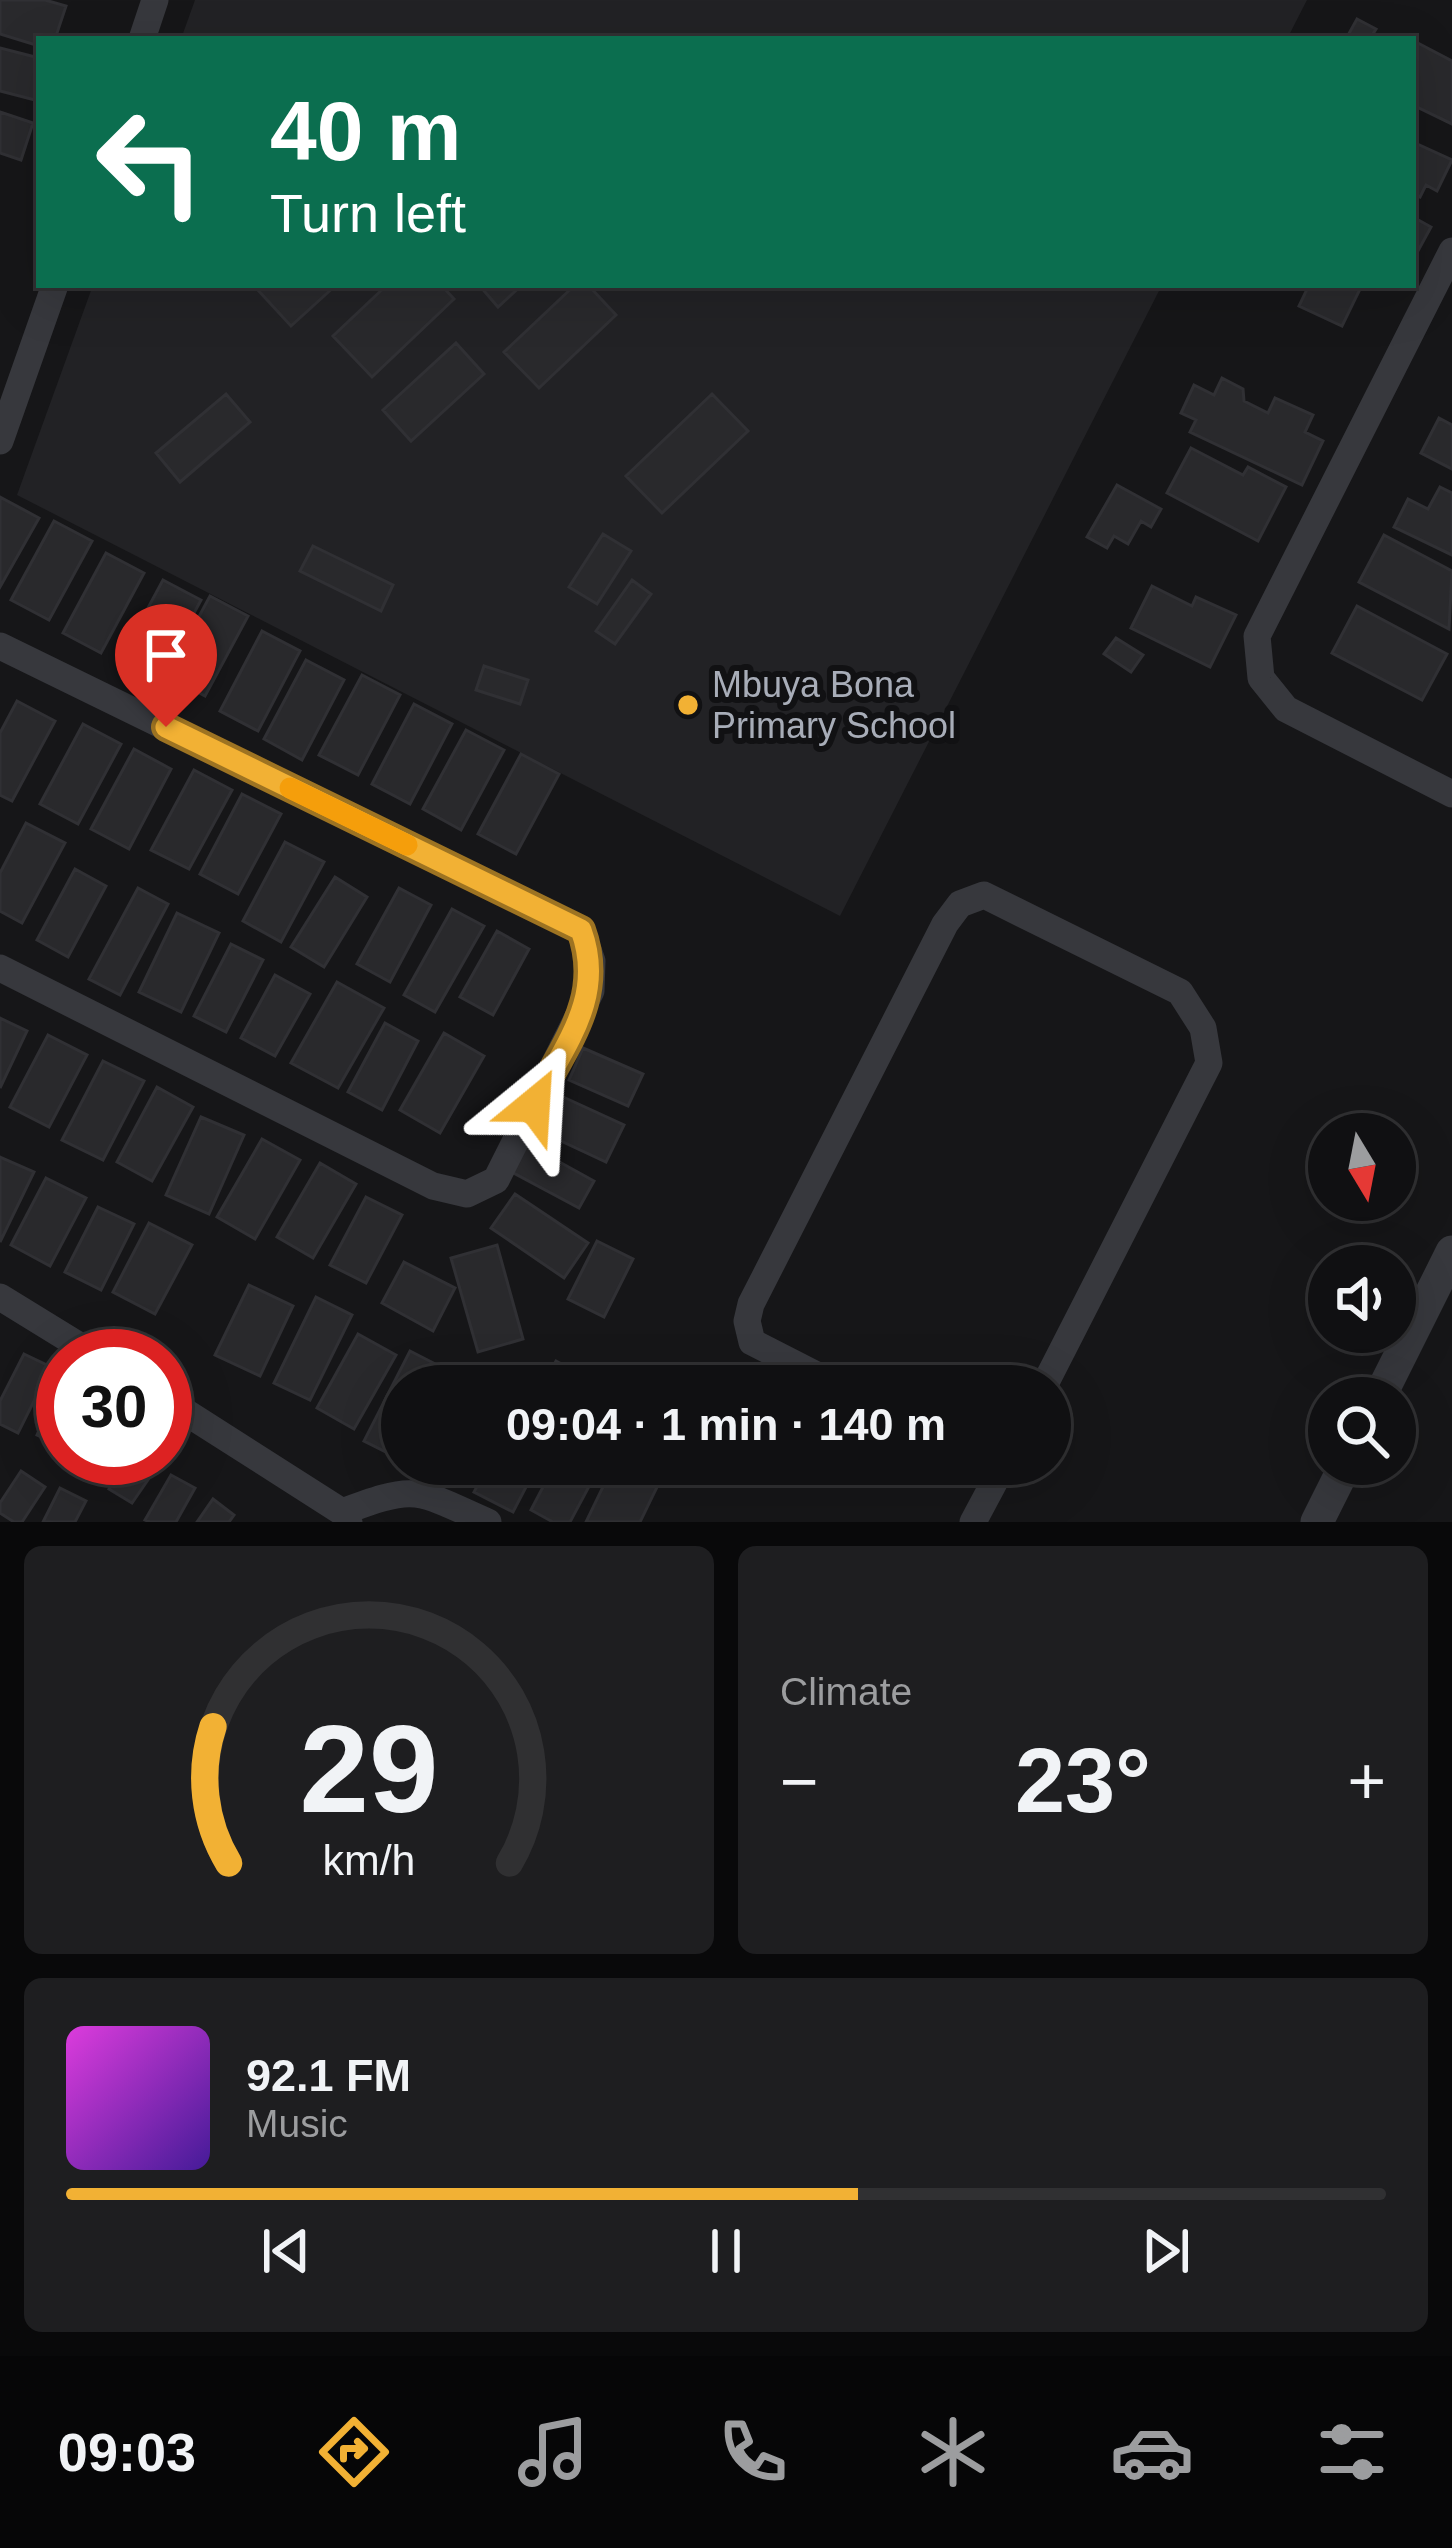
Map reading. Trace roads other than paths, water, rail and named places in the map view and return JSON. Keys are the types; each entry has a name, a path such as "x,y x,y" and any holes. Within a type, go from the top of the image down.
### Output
{"street":[{"path":"143,36 155,0"},
{"path":"1452,251 1257,636 1261,678 1286,709 1452,794"},
{"path":"0,441 55,288"},
{"path":"0,646 581,930 592,961 591,991 496,1180 467,1194 433,1186 0,968"},
{"path":"797,1365 752,1342 747,1321 751,1304 945,924 960,904 984,896 1180,992 1203,1028 1209,1063 1055,1365"},
{"path":"1390,1377 1452,1252"},
{"path":"0,1297 52,1329"},
{"path":"192,1417 345,1517 400,1490 420,1492 488,1522"},
{"path":"973,1522 989,1485"},
{"path":"1317,1522 1336,1485"}],"place":[{"name":"Mbuya Bona Primary School","path":"688,705"}]}
